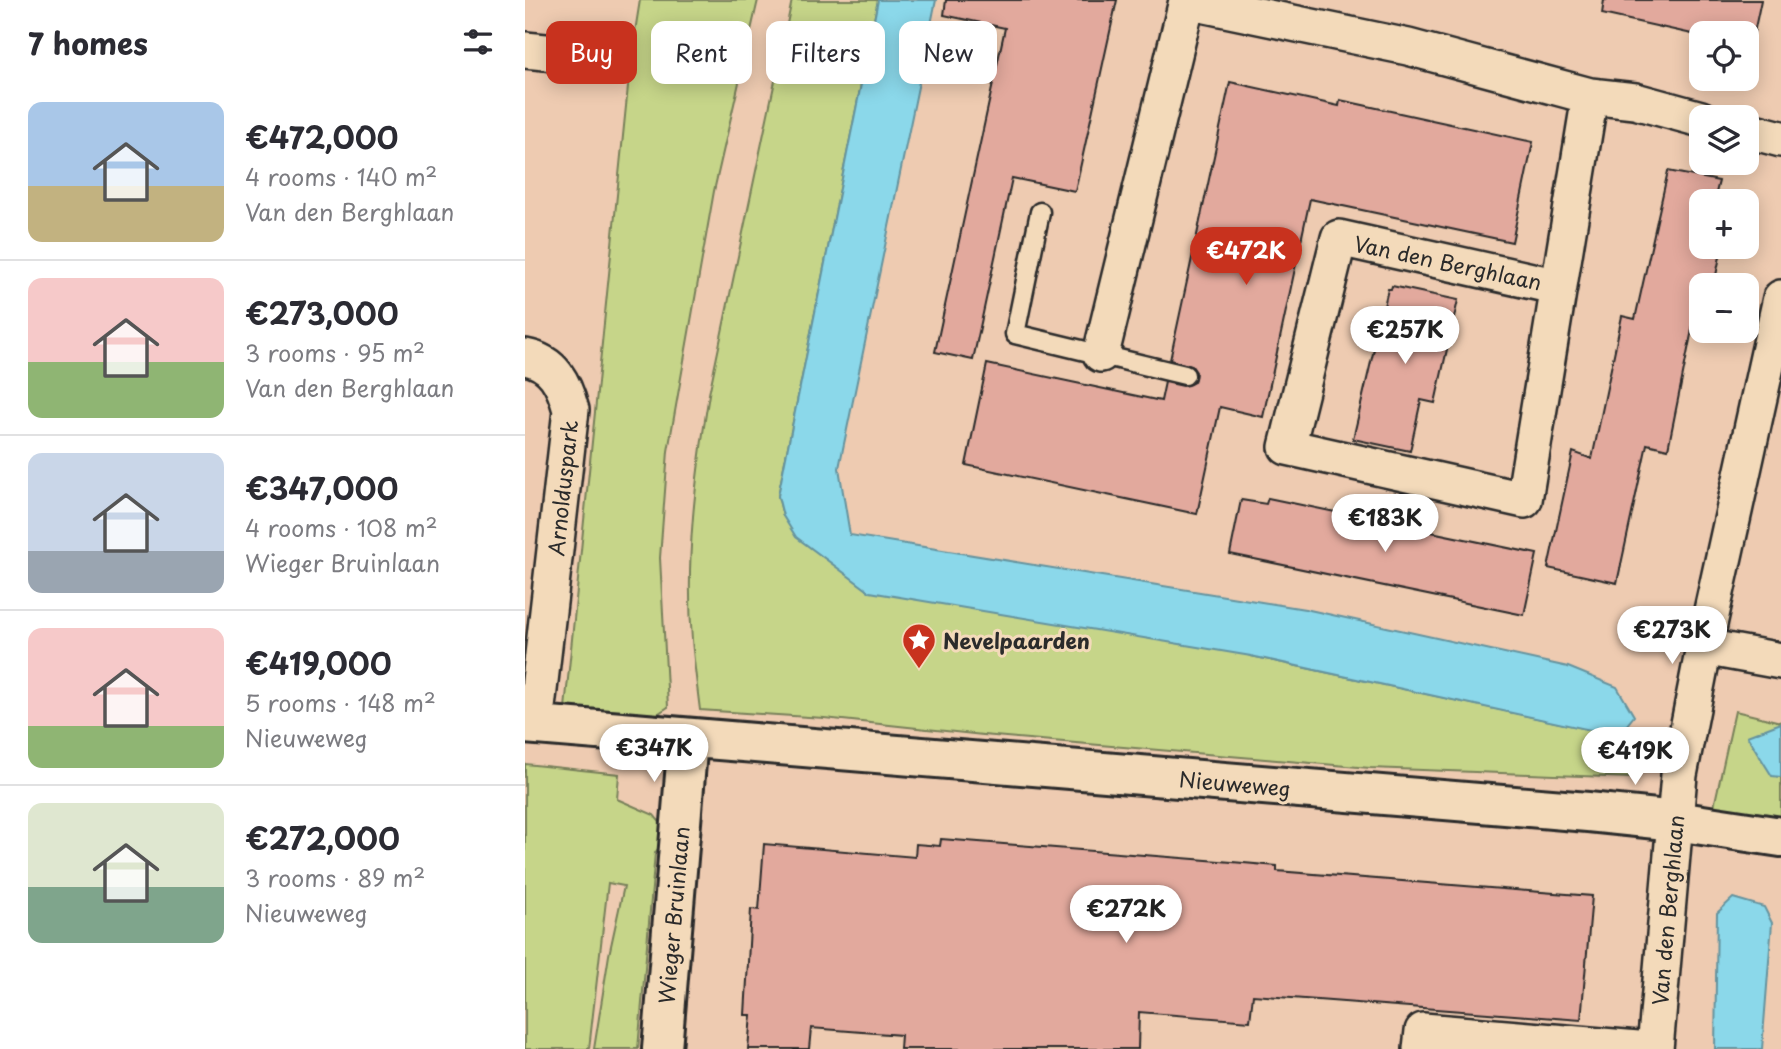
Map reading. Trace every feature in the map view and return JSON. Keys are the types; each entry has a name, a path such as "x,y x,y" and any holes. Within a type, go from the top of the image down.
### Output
{"street":[{"path":"1101,354 1188,1 1408,47 1590,96 1635,102 1689,116"},
{"path":"525,50 546,52"},
{"name":"Van den Berghlaan","path":"1559,286 1339,239 1287,447 1524,500 1559,286 1590,96"},
{"path":"1759,133 1781,139"},
{"name":"Van den Berghlaan","path":"1655,1049 1679,775 1704,647 1781,298"},
{"name":"Arnolduspark","path":"525,357 538,359 552,370 564,386 571,410 530,725 688,739"},
{"path":"1704,647 1781,661"},
{"name":"Nieuweweg","path":"688,739 1574,811 1676,821 1781,837"},
{"name":"Wieger Bruinlaan","path":"662,1049 688,739"},
{"path":"1421,1049 1423,1031 1638,1049"}],"lane":[{"path":"1040,212 1015,334 1185,375"}],"green space":[{"path":"640,0 758,0 752,26 752,21 651,21 651,84 739,84 714,191 668,451 660,558 668,707 642,724 564,718 628,84 637,84 637,21"},
{"path":"792,0 878,0 874,21 788,21"},
{"path":"774,84 861,84 778,496 783,516 1251,656 1611,734 1631,778 1370,768 983,735 824,718 700,710 692,640 690,578 693,517 709,394"},
{"path":"1735,711 1781,722 1772,775 1781,777 1781,824 1713,811"},
{"path":"525,764 619,774 617,799 654,815 663,826 662,843 655,853 638,1049 594,1049 609,955 624,886 608,883 589,1049 525,1049"}],"water":[{"path":"878,0 936,0 932,21 899,21 899,84 919,84 839,468 850,535 1305,609 1568,667 1617,687 1634,716 1618,736 1251,656 870,592 796,537 783,516 778,496 861,84 885,84 885,21 874,21"},
{"path":"1781,723 1781,777 1772,776 1747,736"},
{"path":"1733,898 1764,907 1772,923 1762,1049 1715,1049 1717,913"}],"building":[{"path":"946,0 1117,0 1075,191 1012,178 973,360 935,352 993,84 997,84 997,65 1005,28 997,26 997,21 972,21 944,15"},
{"path":"1604,0 1761,0 1757,21 1689,21 1689,33 1602,14"},
{"path":"1230,82 1339,106 1340,100 1533,142 1512,242 1310,199 1263,417 1220,407 1197,514 966,465 987,364 1161,401 1165,382 1183,386 1194,382 1196,372 1192,366 1170,360"},
{"path":"1668,171 1719,181 1717,189 1689,189 1689,259 1719,259 1717,273 1689,273 1689,343 1668,449 1647,444 1617,583 1548,568 1573,452 1592,459 1622,316 1635,319"},
{"path":"1392,286 1458,300 1435,403 1421,400 1410,451 1353,439 1388,289"},
{"path":"1268,498 1537,554 1524,615 1230,554 1241,500 1266,504"},
{"path":"941,839 1277,866 1277,871 1592,896 1581,1020 1253,995 1250,1021 1139,1012 1138,1049 900,1049 901,1035 811,1028 809,1049 748,1049 751,1015 745,1015 751,909 759,910 764,844 915,857 916,844 940,846"}],"place":[{"name":"Nevelpaarden","path":"919,670"}]}
